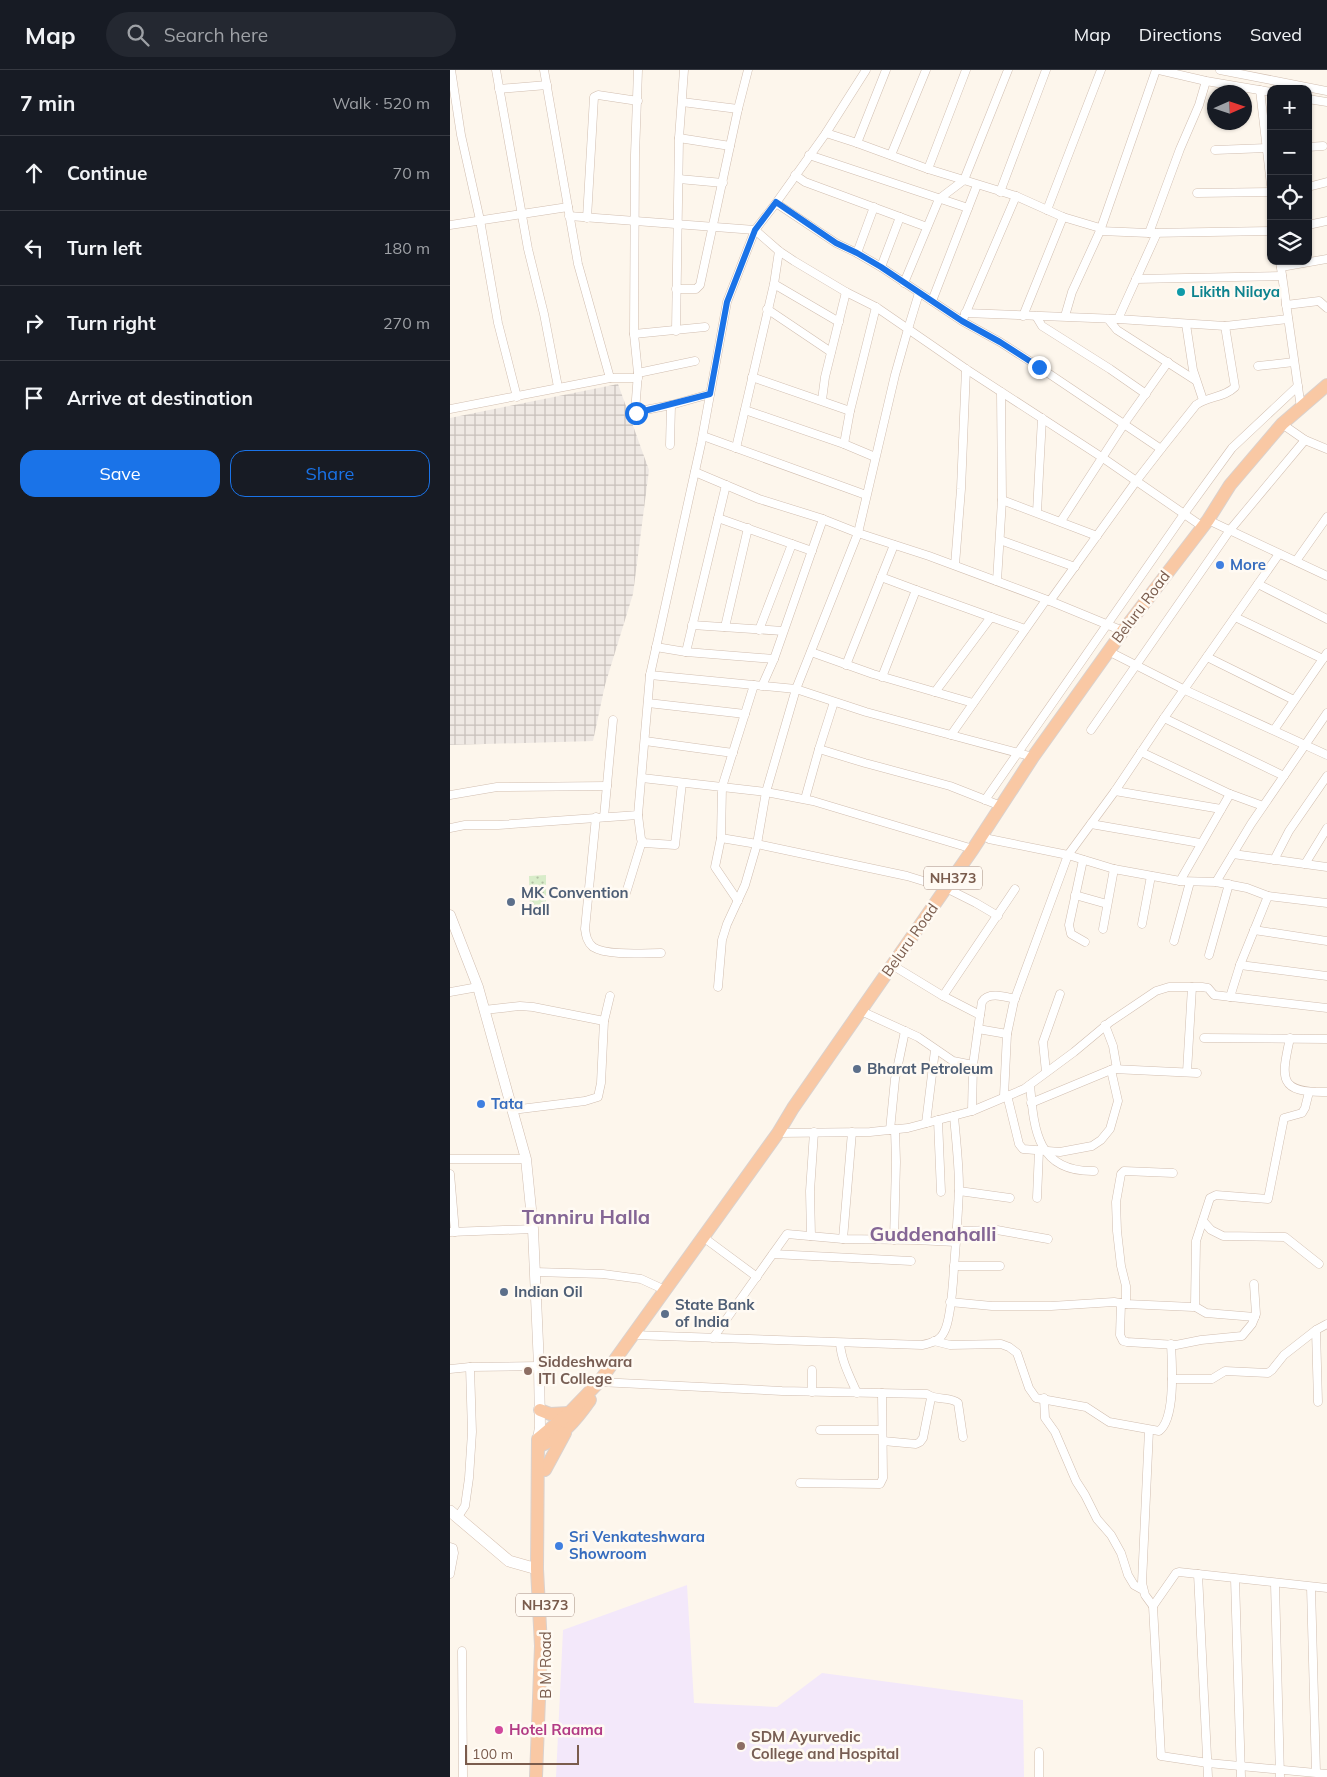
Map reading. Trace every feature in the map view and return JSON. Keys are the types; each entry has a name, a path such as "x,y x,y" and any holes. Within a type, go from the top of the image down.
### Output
{"highway":[{"name":"Beluru Road","path":"541,1438 597,1384 665,1290 778,1133 792,1108 983,835 1033,757 1123,631 1206,523 1230,485 1282,424 1327,385"},
{"name":"Beluru Road","path":"541,1438 566,1430 594,1394 597,1384"},
{"path":"540,1410 550,1414 569,1413"},
{"path":"545,1470 566,1430"},
{"name":"B M Road","path":"541,1438 545,1470 544,1578 547,1655 544,1777"},
{"name":"NH373","path":"536,1777 541,1646 538,1569 541,1438"}],"main road":[{"path":"454,1515 509,1561 538,1569"}],"street":[{"path":"450,70 461,135 480,220 498,323 517,397"},
{"path":"496,70 522,214 558,387"},
{"path":"544,70 578,264 610,378"},
{"path":"638,70 634,222 634,334 638,375 635,413 710,394"},
{"path":"676,331 679,138 684,70"},
{"path":"676,289 699,288 748,70"},
{"path":"626,893 642,841 638,815 650,675 703,436 727,302 755,230 826,133 866,70"},
{"path":"858,142 886,70"},
{"path":"890,155 926,70"},
{"path":"928,170 966,70"},
{"path":"904,283 939,199 964,180 1008,70"},
{"path":"1000,192 1046,70"},
{"path":"1047,210 1101,70"},
{"path":"1065,316 1072,292 1100,230 1158,70 1192,74 1206,81 1267,91"},
{"path":"1220,70 1327,91"},
{"path":"1118,320 1153,233 1180,149 1199,105 1206,81"},
{"path":"499,89 547,85"},
{"path":"1260,90 1267,143"},
{"path":"587,218 594,97 598,95 638,101"},
{"path":"1312,100 1327,102"},
{"path":"682,102 738,109"},
{"path":"826,133 858,142 928,170 1016,196 1100,230 1153,233 1267,231"},
{"path":"679,138 730,146"},
{"path":"1312,148 1324,146"},
{"path":"1215,150 1267,151"},
{"path":"809,155 968,208"},
{"path":"795,175 805,182 927,227"},
{"path":"678,179 723,183"},
{"path":"1312,186 1327,182"},
{"path":"932,301 977,185"},
{"path":"1197,193 1267,192"},
{"path":"964,317 1016,196"},
{"path":"776,202 836,243 881,267 932,301 964,317 1161,450"},
{"path":"450,225 568,207"},
{"path":"857,253 874,207"},
{"path":"569,216 755,230 779,251 846,292 876,307 966,369 1137,480 1184,514 1230,530 1327,576"},
{"path":"881,267 900,217"},
{"path":"1023,316 1064,217"},
{"path":"1312,224 1327,221"},
{"path":"736,448 774,284 779,251"},
{"path":"1312,261 1327,259"},
{"path":"1281,265 1300,408"},
{"path":"1136,279 1282,276"},
{"path":"774,284 839,322"},
{"path":"822,400 825,377 846,292"},
{"path":"718,987 722,940 726,924 745,884 757,844 766,792 796,689 858,533 895,375 919,293"},
{"path":"1286,306 1319,301 1327,308"},
{"path":"844,444 850,411 876,307"},
{"path":"767,309 831,352"},
{"path":"1036,316 1042,326 1146,394"},
{"path":"964,317 1065,316 1225,326 1288,319"},
{"path":"1108,319 1117,330 1195,380"},
{"path":"1186,324 1195,380 1203,400"},
{"path":"951,735 1025,629 1075,567 1137,480 1196,405 1203,400 1223,395 1235,387 1225,326"},
{"path":"634,334 705,327"},
{"path":"450,409 517,397 558,387 638,375 695,361"},
{"path":"1061,521 1124,424 1168,362"},
{"path":"1258,366 1294,362"},
{"path":"955,565 961,489 966,369"},
{"path":"752,377 850,411"},
{"path":"985,800 1232,448 1298,386"},
{"path":"997,581 1002,500 1001,392"},
{"path":"670,445 672,405"},
{"path":"746,410 844,444 875,457"},
{"path":"1037,512 1042,418"},
{"path":"1282,424 1305,440 1327,449"},
{"path":"703,436 866,495"},
{"path":"1091,730 1230,530 1305,440"},
{"path":"695,472 760,499 955,565 1123,631"},
{"path":"686,652 726,485"},
{"path":"1002,500 1097,536"},
{"path":"1296,561 1327,517"},
{"path":"718,518 812,551"},
{"path":"738,901 716,867 720,838 722,787 745,714 758,686 774,659 823,519"},
{"path":"725,627 748,528"},
{"path":"1000,540 1075,567"},
{"path":"759,630 792,544"},
{"path":"846,665 894,545"},
{"path":"1105,1025 1113,1046 1118,1101 1110,1129 1101,1140 1092,1146 1060,1152 1027,1150 1021,1147 1006,1096 1007,1034 1015,999 1068,855 1115,791 1279,554"},
{"path":"881,577 1025,629"},
{"path":"1258,584 1327,619"},
{"path":"882,677 916,590"},
{"path":"935,692 991,617"},
{"path":"1235,617 1325,656 1274,730"},
{"path":"692,625 783,631"},
{"path":"656,647 686,652 774,659"},
{"path":"811,652 882,677 974,703"},
{"path":"1108,652 1185,690 1327,755"},
{"path":"1207,657 1294,700"},
{"path":"650,675 796,689 866,712 1033,757"},
{"path":"805,799 834,702"},
{"path":"648,703 745,714"},
{"path":"1216,882 1263,806 1326,716"},
{"path":"1164,718 1284,776"},
{"path":"613,720 607,786 600,817 585,929 587,940 602,951 661,953"},
{"path":"645,741 733,753"},
{"path":"819,749 950,786 1001,806"},
{"path":"1141,752 1230,794 1263,806"},
{"path":"1274,860 1289,831 1327,776"},
{"path":"642,778 766,792 805,799 973,849"},
{"path":"642,841 644,843 675,845 682,782"},
{"path":"450,795 496,787 607,786"},
{"path":"1115,791 1221,809"},
{"path":"1180,881 1200,843 1230,794"},
{"path":"450,828 465,825 498,825 638,815"},
{"path":"1091,824 1200,843"},
{"path":"1305,864 1327,828"},
{"path":"983,835 989,839 1068,855 1114,869 1180,881 1229,884 1268,896 1327,903"},
{"path":"720,838 907,876 946,888 998,916"},
{"path":"1233,854 1327,867"},
{"path":"1083,860 1069,930 1071,934 1085,942"},
{"path":"1103,929 1114,869"},
{"path":"1142,924 1151,876"},
{"path":"1174,941 1190,882"},
{"path":"1209,955 1229,884"},
{"path":"943,996 1015,889"},
{"path":"1075,895 1107,904"},
{"path":"1230,997 1240,965 1268,896"},
{"path":"450,915 478,987 526,1158 533,1229 541,1438"},
{"path":"1254,930 1327,940"},
{"path":"892,965 943,996 980,1015"},
{"path":"1240,965 1327,976"},
{"path":"450,992 478,987"},
{"path":"778,1133 892,1130 972,1111 1024,1089 1074,1052 1105,1025 1156,991 1169,987 1208,988 1214,995 1327,1008"},
{"path":"1187,1072 1192,987"},
{"path":"1046,1072 1043,1042 1060,994"},
{"path":"512,1110 585,1101 598,1097 601,1083 604,1021 610,996"},
{"path":"972,1111 973,1065 982,1002 988,998 1001,996 1015,999"},
{"path":"484,1010 520,1006 533,1007 604,1021"},
{"path":"861,1011 918,1037 953,1061 973,1065"},
{"path":"978,1029 1007,1034"},
{"path":"894,1240 896,1162 892,1130 895,1079 905,1031"},
{"path":"1204,1038 1327,1039"},
{"path":"1290,1038 1284,1075 1287,1082 1292,1087 1308,1092 1327,1092"},
{"path":"926,1123 935,1050"},
{"path":"1032,1103 1114,1069 1197,1073"},
{"path":"1030,1085 1034,1125 1042,1150 1038,1198"},
{"path":"1194,1306 1196,1241 1212,1196 1265,1199 1269,1197 1272,1170 1284,1118 1285,1116 1302,1113 1306,1108 1308,1092"},
{"path":"632,1334 922,1345 940,1338 945,1331 950,1302 956,1242 959,1191 954,1116"},
{"path":"938,1120 941,1192"},
{"path":"811,1236 810,1190 814,1132"},
{"path":"843,1239 852,1132"},
{"path":"1042,1150 1054,1161 1074,1170 1094,1171"},
{"path":"450,1160 526,1158"},
{"path":"1173,1173 1124,1171 1121,1174 1116,1202 1121,1266 1126,1286 1120,1335 1123,1341 1171,1344 1242,1336 1252,1324 1255,1316 1254,1284"},
{"path":"450,1174 452,1232 533,1229"},
{"path":"959,1191 1010,1198"},
{"path":"1203,1221 1211,1230 1223,1236 1285,1237 1319,1264"},
{"path":"956,1231 997,1230 1048,1239"},
{"path":"713,1338 787,1234 843,1239 956,1242"},
{"path":"703,1237 757,1277"},
{"path":"773,1254 911,1261"},
{"path":"954,1266 1000,1266"},
{"path":"535,1272 603,1274 641,1280 665,1290"},
{"path":"950,1302 992,1306 1041,1306 1114,1302 1190,1308 1194,1306 1206,1313 1255,1316"},
{"path":"1172,1379 1212,1380 1225,1371 1268,1373 1284,1354 1327,1324"},
{"path":"1316,1330 1318,1402"},
{"path":"934,1341 950,1345 1001,1344 1009,1347 1017,1353 1032,1394 1036,1398 1086,1407 1109,1422 1159,1431 1165,1424 1172,1396 1171,1344"},
{"path":"840,1342 848,1373 857,1393"},
{"path":"450,1369 539,1366"},
{"path":"454,1515 465,1506 470,1478 472,1432 470,1367"},
{"path":"812,1370 812,1392"},
{"path":"597,1384 927,1394 932,1398 952,1400 958,1404 962,1437"},
{"path":"800,1483 880,1484 883,1478 882,1393"},
{"path":"882,1441 916,1444 920,1442 924,1438 932,1398"},
{"path":"1044,1398 1045,1418 1055,1432 1076,1481 1097,1519 1111,1535 1121,1553 1128,1575 1134,1585 1143,1590 1153,1606 1161,1756 1280,1773 1316,1772 1327,1774"},
{"path":"820,1430 882,1430"},
{"path":"1143,1590 1142,1564 1146,1528 1149,1430"},
{"path":"450,1547 453,1548 454,1553 450,1574"},
{"path":"1153,1606 1177,1572 1275,1584 1327,1588"},
{"path":"1198,1574 1208,1777"},
{"path":"1235,1579 1241,1777"},
{"path":"1275,1584 1280,1773"},
{"path":"1312,1587 1316,1772"},
{"path":"462,1651 463,1777"},
{"path":"1039,1752 1039,1777"}],"shaded area":[{"path":"618,384 649,470 633,594 605,685 593,741 450,745 450,418"},
{"path":"687,1585 694,1703 777,1707 822,1673 1023,1700 1024,1777 556,1777 563,1630"}],"green space":[{"path":"546,875 546,905 540,910 530,911 529,876"}],"place":[{"name":"Likith Nilaya","path":"1181,292"},
{"name":"More","path":"1220,565"},
{"name":"MK Convention Hall","path":"511,902"},
{"name":"Bharat Petroleum","path":"857,1069"},
{"name":"Tata","path":"481,1104"},
{"name":"Indian Oil","path":"504,1292"},
{"name":"State Bank of India","path":"665,1314"},
{"name":"Siddeshwara ITI College","path":"528,1371"},
{"name":"Sri Venkateshwara Showroom","path":"559,1546"},
{"name":"Hotel Raama","path":"499,1730"},
{"name":"SDM Ayurvedic College and Hospital","path":"741,1746"}],"district":[{"name":"Tanniru Halla","path":"586,1217"},
{"name":"Guddenahalli","path":"933,1234"}],"route":[{"path":"636,413 710,394 727,302 755,230 776,202 836,243 881,267 962,321 1039,367"}]}
